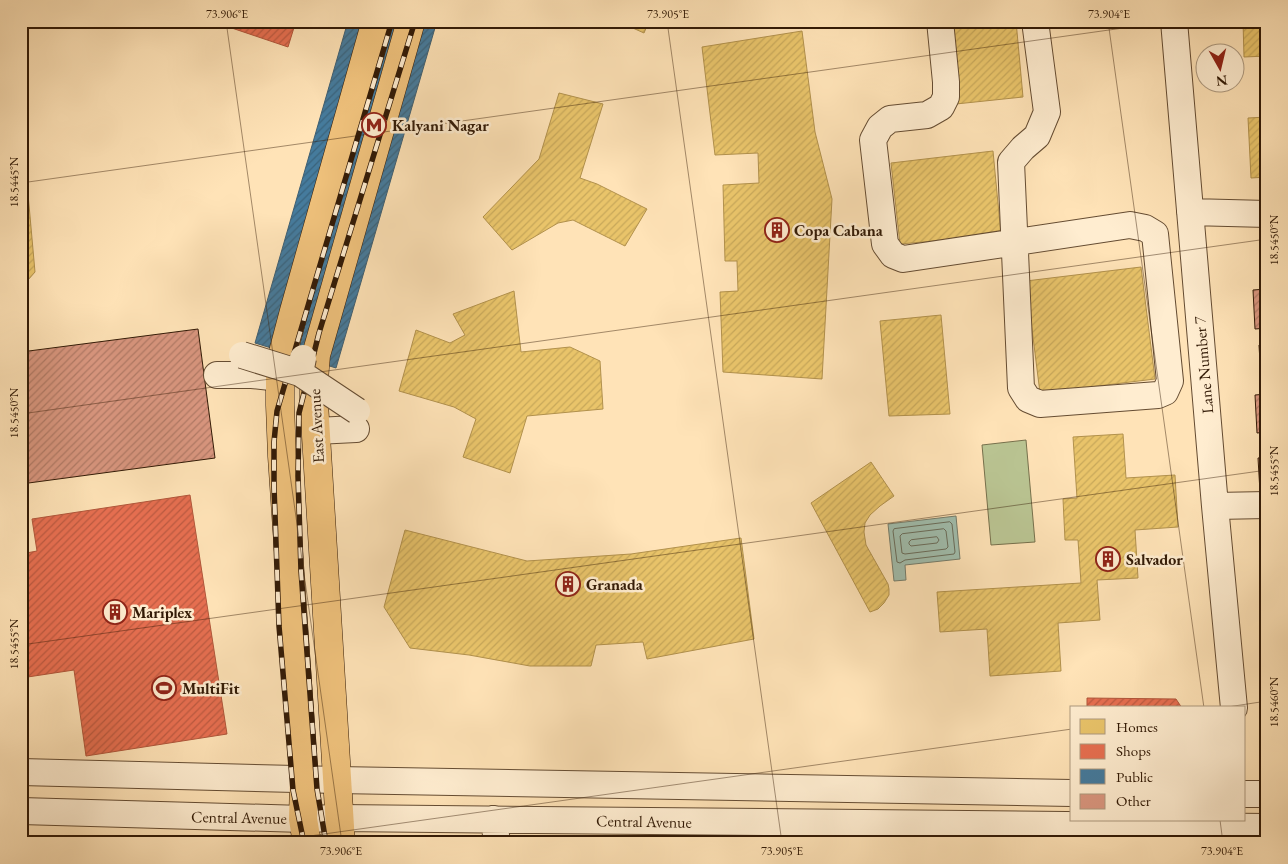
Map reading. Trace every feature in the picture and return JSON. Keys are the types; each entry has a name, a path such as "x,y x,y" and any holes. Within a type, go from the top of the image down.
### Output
{"main road":[{"name":"East Avenue","path":"305,831 304,779 282,456 294,370 284,349 376,21"},
{"name":"East Avenue","path":"340,830 314,403 316,355 411,21"}],"street":[{"path":"940,21 946,82 946,97 941,107 927,115 890,119 880,127 873,140 885,244 893,255 903,259 1016,242 1130,226 1145,228 1155,234 1170,381 1165,392 1158,395 1040,404 1028,399 1021,388 1016,242 1011,162 1022,148 1037,136 1047,112 1035,21"},
{"name":"Lane Number 7","path":"1174,21 1234,706"},
{"path":"1190,212 1267,214"},
{"path":"233,372 294,370 357,411 361,418 316,431"},
{"path":"1215,506 1267,505"},
{"path":"21,772 337,780 1070,793"},
{"path":"1246,794 1267,794"},
{"name":"Central Avenue","path":"21,812 305,831 1191,834 1251,824"}],"green space":[{"path":"1026,440 1035,542 991,545 982,445"}],"water":[{"path":"956,516 960,559 905,565 906,580 894,581 888,524"}],"building: Homes":[{"path":"617,21 649,21 644,33"},
{"path":"949,21 1016,21 1023,97 956,104"},
{"path":"1243,21 1267,21 1267,56 1246,57 1246,42 1244,42"},
{"name":"Copa Cabana","path":"802,31 815,132 832,199 822,379 723,372 720,292 738,291 737,261 725,261 723,185 759,183 758,153 715,155 702,47"},
{"path":"559,93 603,104 580,178 597,184 647,209 625,246 573,220 558,223 512,250 483,217 539,159"},
{"path":"1267,117 1267,177 1251,178 1248,118"},
{"path":"23,138 35,272 21,288 21,139"},
{"path":"993,151 1001,235 900,244 891,163"},
{"path":"1141,267 1155,379 1040,393 1026,281"},
{"path":"514,291 521,352 570,347 600,361 603,409 527,416 510,473 463,457 476,419 454,407 399,391 416,330 450,343 465,335 453,314"},
{"path":"941,315 950,414 889,416 880,321"},
{"name":"Salvador","path":"1123,434 1126,478 1175,475 1178,527 1135,530 1138,578 1097,580 1100,620 1058,623 1061,671 990,676 987,629 940,632 937,592 1081,583 1078,540 1065,540 1063,499 1077,498 1073,437"},
{"path":"871,462 894,496 870,515 865,523 866,545 889,589 889,595 884,603 878,609 870,612 811,503"},
{"name":"Granada","path":"405,530 527,561 631,554 741,538 754,639 647,659 643,642 596,645 591,666 530,666 469,655 410,648 384,607"}],"building: Shops":[{"path":"211,21 296,21 288,47"},
{"name":"Mariplex","path":"190,495 227,734 86,756 74,670 21,678 21,554 37,551 32,519"},
{"path":"1087,698 1176,699 1181,706 1087,706"}],"building: Public":[{"path":"348,21 437,21 336,368 255,343"}],"building: Other":[{"path":"1267,289 1267,328 1255,329 1253,290"},
{"path":"198,329 215,458 21,484 21,352"},
{"path":"1259,345 1267,345 1267,379 1261,379"},
{"path":"1267,394 1267,432 1257,433 1255,395"},
{"path":"1267,457 1267,491 1260,492 1258,458"}],"railway":[{"path":"304,843 293,790 279,626 274,487 274,442 277,411 392,21"},
{"path":"326,843 317,789 301,571 298,476 299,413 319,333 415,21"}],"place":[{"name":"Kalyani Nagar","path":"374,125"},
{"name":"Copa Cabana","path":"777,230"},
{"name":"Salvador","path":"1108,559"},
{"name":"Granada","path":"568,584"},
{"name":"Mariplex","path":"115,612"},
{"name":"MultiFit","path":"164,688"}]}
